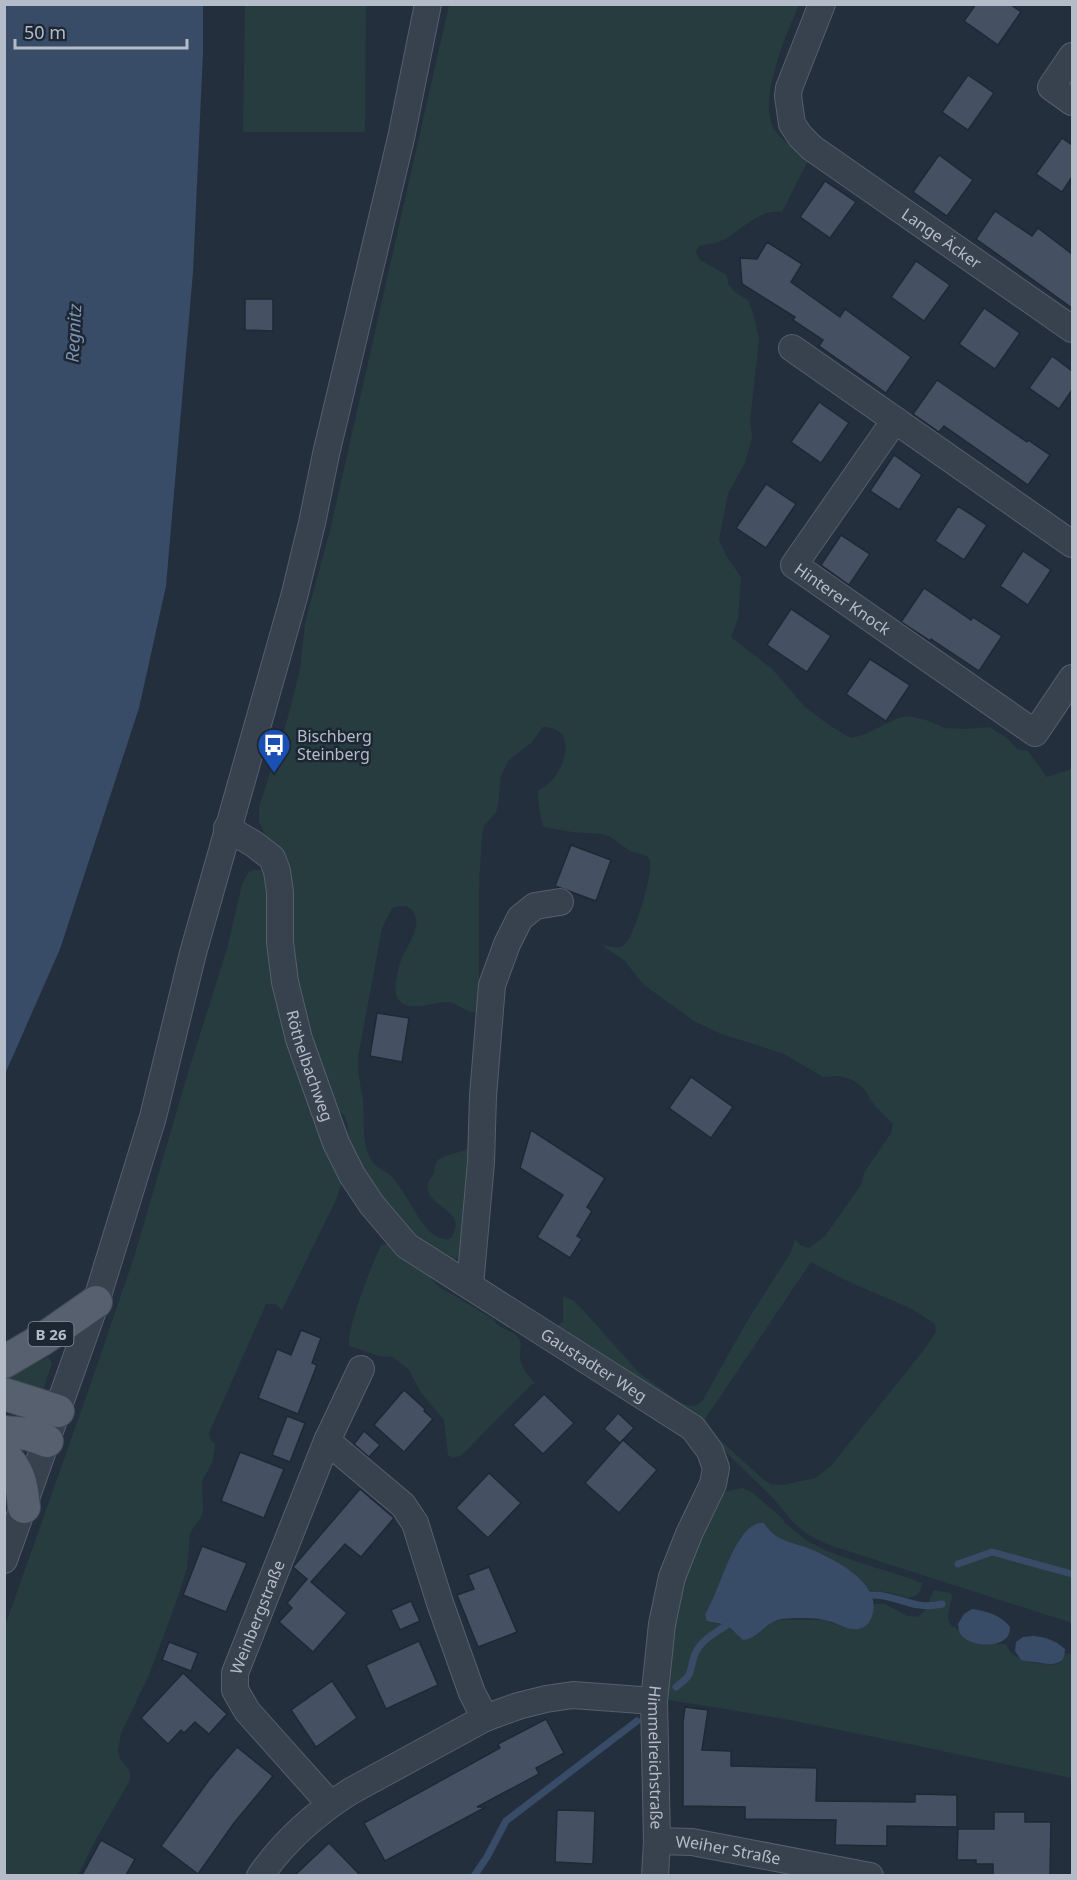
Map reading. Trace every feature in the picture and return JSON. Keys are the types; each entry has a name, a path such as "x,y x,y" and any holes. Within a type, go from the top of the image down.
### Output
{"main road":[{"name":"B 26","path":"4,1362 43,1339 96,1302"},
{"path":"4,1394 58,1411"},
{"path":"4,1432 28,1434 47,1441"},
{"path":"4,1456 14,1465 22,1482 24,1507"}],"street":[{"path":"4,1560 96,1302 153,1117 193,953 294,597 401,138 428,4"},
{"name":"Lange Äcker","path":"822,4 789,88 792,124 800,136 812,148 1072,329"},
{"path":"1072,56 1051,87 1072,102"},
{"path":"792,348 1072,544"},
{"name":"Hinterer Knock","path":"895,420 794,565 1035,733 1072,678"},
{"name":"Röthelbachweg","path":"227,828 272,858 277,871 280,892 280,942 285,982 299,1039 336,1143 352,1175 372,1205 407,1246 464,1282"},
{"path":"464,1282 482,1162 483,1096 492,984 507,944 520,918 535,906 560,902"},
{"name":"Gaustadter Weg","path":"464,1282 693,1428 710,1451 716,1467"},
{"name":"Weinbergstraße","path":"330,1804 247,1711 235,1690 235,1673 327,1441 361,1369"},
{"path":"327,1441 403,1505 415,1523 472,1693 486,1719"},
{"name":"Himmelreichstraße","path":"655,1875 657,1841 654,1701 662,1624 672,1577 713,1484 716,1467"},
{"path":"260,1875 301,1828 330,1804 486,1719 518,1706 573,1695 654,1701"},
{"name":"Weiher Straße","path":"657,1841 692,1842 870,1875"}],"green space":[{"path":"245,4 366,5 365,132 243,132"},
{"path":"449,5 799,5 781,49 771,85 770,117 774,129 781,138 811,155 782,212 759,216 724,240 699,246 696,252 700,260 727,275 728,284 735,292 748,300 759,340 750,420 752,438 745,463 728,493 719,540 727,557 741,577 738,619 731,637 772,669 805,707 829,725 852,738 898,718 909,716 945,728 989,727 1007,738 1017,749 1028,751 1047,777 1072,769 1072,1623 829,1545 810,1536 795,1524 772,1497 701,1428 557,1326 563,1322 563,1296 574,1301 584,1311 639,1373 681,1403 696,1405 703,1400 746,1323 791,1252 795,1239 800,1245 809,1248 825,1236 861,1185 864,1173 891,1133 893,1124 874,1105 865,1090 854,1081 841,1076 823,1077 784,1054 719,1033 694,1021 644,985 624,960 601,945 619,947 624,945 628,939 642,904 649,878 650,860 647,856 630,851 602,834 544,827 538,791 558,772 566,747 560,733 543,727 531,743 509,760 501,776 496,812 484,826 479,883 479,1006 476,1012 468,1011 450,1002 414,1007 398,999 395,986 398,971 415,930 416,917 408,907 392,908 382,928 359,1052 358,1071 363,1102 364,1132 366,1147 372,1161 393,1178 426,1228 440,1238 450,1239 456,1223 453,1217 431,1196 428,1183 438,1160 473,1147 460,1256 456,1259 449,1259 409,1232 383,1206 346,1143 348,1126 344,1115 309,1095 317,1128 343,1179 336,1200 282,1310 275,1304 266,1304 209,1433 210,1439 215,1444 213,1461 202,1481 203,1510 190,1533 187,1568 149,1675 121,1733 118,1751 119,1757 129,1770 129,1782 78,1875 5,1876 5,1626 135,1254 227,949 242,884 248,873 253,870 264,870 273,850 259,822 259,807 288,717 300,669 305,623 331,526","holes":["811,1262 845,1280 912,1309 935,1324 936,1332 830,1467 815,1478 783,1485 771,1484 720,1440 705,1419"]},
{"path":"388,1244 429,1276 438,1286 514,1333 520,1343 522,1366 535,1383 460,1456 453,1458 448,1455 444,1420 421,1393 409,1370 393,1357 379,1356 349,1346 352,1325 366,1280 381,1245"},
{"path":"48,1357 52,1363 42,1393 7,1382 5,1378"},
{"path":"743,1488 752,1492 784,1520 784,1523 811,1543 841,1556 922,1583 917,1595 908,1598 869,1590 858,1577 836,1561 774,1535 764,1524 740,1537 718,1591 705,1614 714,1623 727,1625 734,1632 754,1637 773,1622 780,1620 823,1620 853,1630 868,1621 873,1614 874,1604 885,1604 907,1616 918,1617 924,1612 934,1590 950,1593 952,1595 949,1622 965,1639 980,1644 1005,1644 1018,1658 1043,1664 1060,1663 1065,1653 1072,1654 1072,1778 819,1726 666,1700 674,1596 722,1492"}],"water":[{"name":"Regnitz","path":"5,4 203,5 203,52 193,272 166,586 139,708 60,949 5,1074"},
{"path":"764,1523 774,1535 824,1555 855,1574 870,1592 873,1602 873,1613 868,1624 854,1629 817,1619 782,1619 771,1623 754,1637 743,1640 727,1625 707,1621 705,1614 734,1549 750,1528"},
{"path":"972,1609 993,1614 1002,1619 1010,1627 1009,1634 999,1643 983,1644 969,1641 962,1636 958,1624 964,1614"},
{"path":"1034,1636 1051,1640 1065,1649 1061,1661 1050,1664 1021,1660 1015,1651 1016,1642 1023,1637"}],"building":[{"path":"976,4 1010,4 1021,12 998,45 964,21"},
{"path":"968,75 994,93 968,130 942,112"},
{"path":"1062,138 1072,145 1072,177 1062,192 1036,174"},
{"path":"939,155 973,180 947,216 913,192"},
{"path":"825,181 856,202 830,238 800,217"},
{"path":"995,211 1032,236 1038,228 1072,254 1072,308 976,239"},
{"path":"767,242 802,264 791,282 840,317 845,309 911,357 886,393 819,346 823,340 793,320 795,317 742,284 740,258 757,259"},
{"path":"916,261 950,285 924,321 891,297"},
{"path":"245,299 273,299 273,331 245,330"},
{"path":"984,308 1020,333 995,369 959,344"},
{"path":"1052,356 1072,371 1072,390 1059,409 1029,388"},
{"path":"937,380 1027,442 1028,440 1050,455 1028,485 944,426 939,432 913,414"},
{"path":"819,402 849,423 821,463 791,442"},
{"path":"894,455 922,475 899,510 870,491"},
{"path":"766,484 796,504 766,548 736,528"},
{"path":"958,506 987,525 964,560 935,541"},
{"path":"841,535 870,554 849,585 821,565"},
{"path":"1023,551 1051,570 1028,605 1000,586"},
{"path":"924,588 971,620 973,617 1002,636 979,671 901,622"},
{"path":"791,609 831,636 807,672 767,645"},
{"path":"870,659 910,685 886,721 846,694"},
{"path":"571,845 611,860 596,901 555,886"},
{"path":"377,1013 409,1018 402,1062 370,1056"},
{"path":"691,1077 733,1107 711,1138 669,1108"},
{"path":"531,1130 605,1178 587,1207 592,1211 577,1236 582,1239 570,1258 537,1237 563,1195 520,1168"},
{"path":"301,1330 321,1338 312,1363 317,1365 298,1414 258,1398 277,1349 291,1355"},
{"path":"404,1390 433,1419 404,1452 374,1425"},
{"path":"544,1394 574,1423 543,1454 513,1425"},
{"path":"618,1413 634,1428 620,1443 604,1429"},
{"path":"287,1416 305,1423 290,1462 272,1455"},
{"path":"364,1431 380,1445 369,1457 354,1444"},
{"path":"623,1440 657,1470 619,1513 585,1483"},
{"path":"240,1452 284,1469 264,1518 221,1501"},
{"path":"489,1473 521,1503 488,1538 456,1508"},
{"path":"360,1489 394,1518 361,1557 345,1544 311,1582 347,1613 313,1652 279,1622 292,1608 287,1603 307,1579 293,1567"},
{"path":"202,1546 247,1563 226,1612 183,1595"},
{"path":"489,1567 517,1632 478,1647 457,1595 474,1589 468,1575"},
{"path":"411,1601 420,1621 400,1630 391,1610"},
{"path":"419,1641 438,1685 386,1709 366,1665"},
{"path":"169,1642 198,1653 191,1671 162,1660"},
{"path":"183,1673 227,1714 209,1734 195,1722 184,1733 181,1730 168,1744 141,1718"},
{"path":"332,1681 357,1718 316,1747 291,1710"},
{"path":"685,1707 708,1710 702,1750 731,1751 731,1766 817,1768 816,1801 915,1802 915,1794 957,1795 957,1827 887,1826 887,1846 835,1845 836,1820 745,1819 745,1807 683,1806"},
{"path":"546,1719 564,1753 536,1768 539,1774 477,1807 486,1807 385,1861 364,1823 500,1748 498,1744"},
{"path":"237,1747 273,1776 234,1823 198,1874 161,1846 209,1780"},
{"path":"557,1810 595,1811 593,1864 555,1862"},
{"path":"994,1812 1025,1812 1025,1822 1051,1822 1050,1875 993,1875 993,1864 976,1864 976,1860 957,1860 958,1829 994,1829"},
{"path":"101,1840 135,1859 126,1875 82,1875"},
{"path":"329,1843 360,1875 295,1875"}],"waterway":[{"path":"958,1564 992,1552 1072,1574"},
{"path":"871,1595 881,1595 913,1604 931,1606 942,1604"},
{"path":"676,1687 689,1675 695,1654 701,1645 727,1625"},
{"path":"474,1876 506,1821 637,1721"}],"place":[{"name":"Bischberg Steinberg","path":"274,774"}]}
